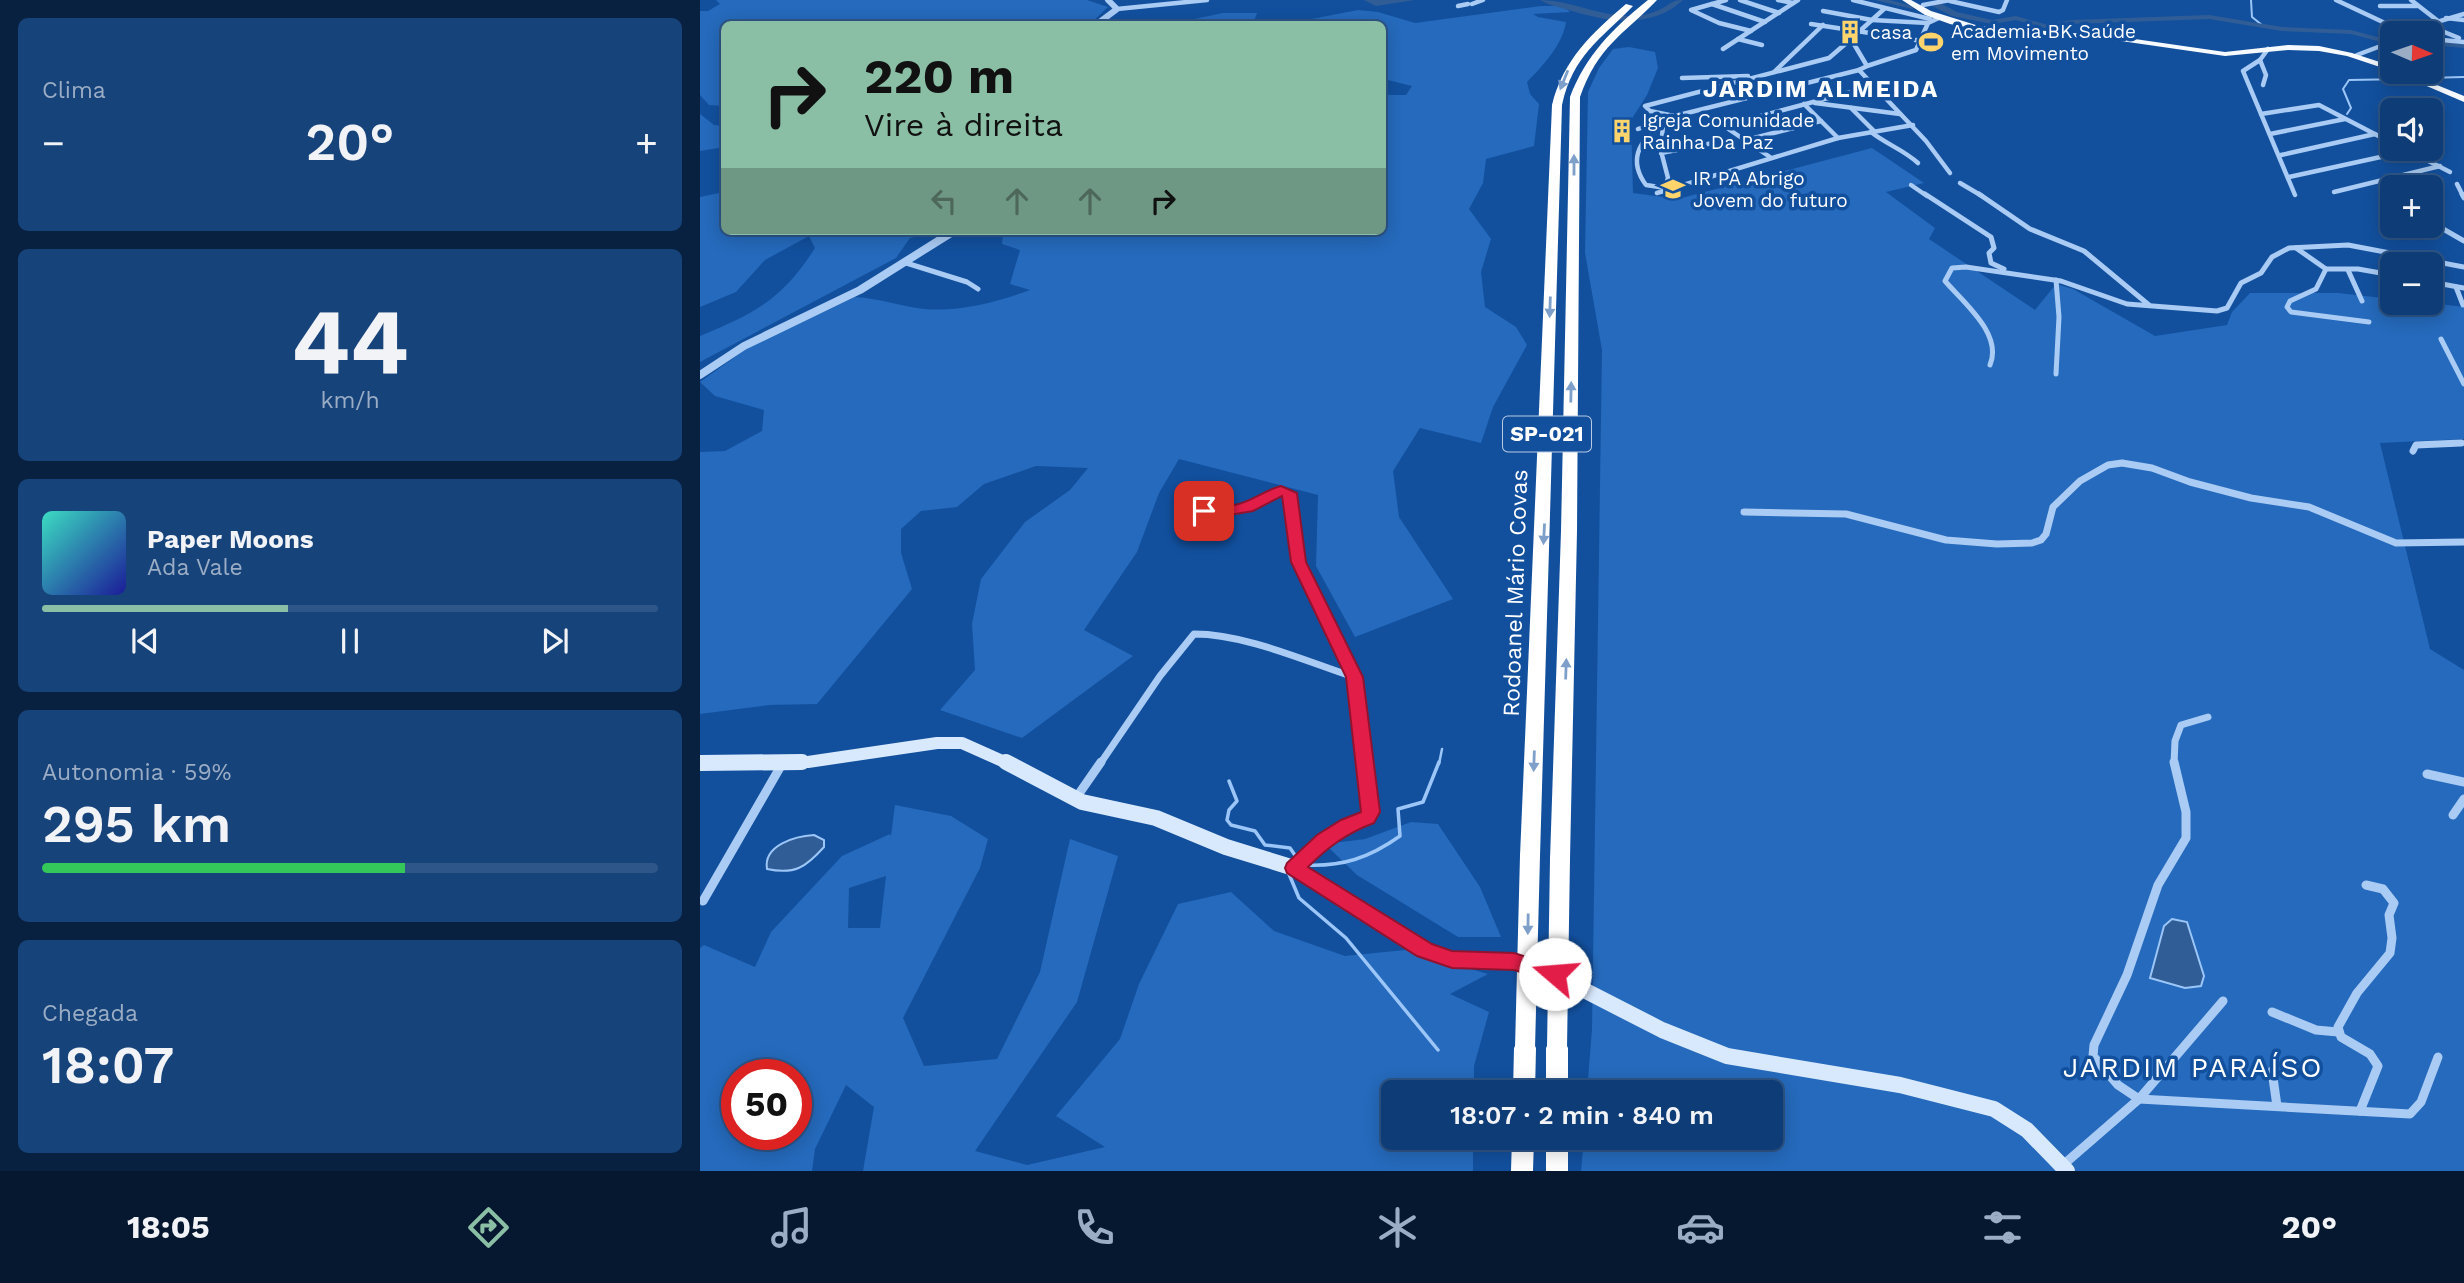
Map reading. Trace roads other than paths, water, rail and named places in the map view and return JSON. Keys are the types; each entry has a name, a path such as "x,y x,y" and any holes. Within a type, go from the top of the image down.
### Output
{"highway":[{"name":"Rodoanel Mário Covas","path":"1524,1080 1557,105 1563,82 1576,57 1611,27 1636,0"},
{"name":"Rodoanel Mário Covas","path":"1557,1080 1575,97 1583,73 1611,27 1653,0"},
{"path":"1522,1171 1523,1150"},
{"path":"1557,1150 1558,1171"}],"main road":[{"path":"1907,0 1931,12 1999,31 2105,37 2231,54 2306,48 2359,54 2380,63"},
{"path":"1931,12 2012,31 2109,36 2209,51 2232,52 2284,46 2359,54"},
{"path":"2428,84 2464,98"},
{"path":"2432,84 2464,98"},
{"path":"700,763 782,763 845,758 956,742 998,758 1075,799 1107,809 1162,820 1226,847 1270,858 1294,868 1425,950 1442,957 1508,961 1545,970 1662,1030 1727,1056 1900,1085 1994,1109 2027,1130 2065,1168"}],"street":[{"path":"1108,0 1117,9"},
{"path":"1101,21 1117,9 1207,0"},
{"path":"1458,6 1483,0"},
{"path":"1726,0 1691,9 1726,25 1751,31"},
{"path":"1740,0 1779,13"},
{"path":"1778,0 1793,4"},
{"path":"1723,49 1798,0"},
{"path":"1853,0 1884,9 1931,12 1950,0 1999,12 2003,10 2007,0"},
{"path":"2336,0 2380,22"},
{"path":"2410,0 2438,20 2464,14"},
{"path":"1712,4 1765,22"},
{"path":"2380,6 2417,6"},
{"path":"1675,116 1645,108 1653,102 1833,56 1884,9"},
{"path":"1824,11 1872,20 1928,23"},
{"path":"1638,129 1675,116 1859,70 1912,52 1922,41 1931,12"},
{"path":"2446,18 2464,20"},
{"path":"1811,24 1922,41"},
{"path":"1773,72 1823,25"},
{"path":"2443,32 2459,38"},
{"path":"1738,39 1762,45"},
{"path":"1851,39 1867,66"},
{"path":"2443,40 2464,42"},
{"path":"2359,54 2380,45"},
{"path":"2268,49 2260,60 2243,71 2281,155 2295,195"},
{"path":"2260,60 2266,75 2263,85"},
{"path":"1859,70 1913,125 1950,173"},
{"path":"1686,94 1682,76 1759,75"},
{"path":"1746,120 1873,86"},
{"path":"1810,102 1901,114"},
{"path":"1804,104 1838,138"},
{"path":"2261,114 2317,104 2380,137"},
{"path":"1851,108 1889,146 1906,152 1918,163"},
{"path":"2270,134 2346,119"},
{"path":"1664,120 1661,127 1661,153 1668,170 1665,188"},
{"path":"1746,140 1821,121"},
{"path":"1718,122 1770,157"},
{"path":"1657,193 1838,138 1913,125"},
{"path":"1661,127 1643,139 1635,163 1646,185 1674,187"},
{"path":"2281,155 2375,134"},
{"path":"1661,153 1713,143"},
{"path":"2289,177 2380,156"},
{"path":"2429,161 2450,172"},
{"path":"2334,192 2440,166"},
{"path":"1960,183 2003,208 2030,229 2084,251 2149,305"},
{"path":"1911,184 1991,237 1994,248 1989,253 1993,265 2026,276"},
{"path":"2458,184 2464,198"},
{"path":"2443,229 2464,240"},
{"path":"700,375 736,350 847,297 947,235"},
{"path":"1990,365 1995,353 1990,335 1945,281 1951,268 2056,280 2118,302 2222,310 2227,308 2241,284 2261,273 2272,257 2281,251 2296,248 2348,245 2464,267"},
{"path":"2296,248 2326,269 2380,274"},
{"path":"903,262 959,279 978,289"},
{"path":"2326,269 2316,289 2290,301 2287,307 2291,312 2369,322"},
{"path":"2348,270 2362,301"},
{"path":"2056,280 2059,317 2056,374"},
{"path":"2443,284 2464,288"},
{"path":"2456,287 2463,305"},
{"path":"2441,338 2464,384"},
{"path":"2413,451 2416,445 2464,443"},
{"path":"1744,512 1846,514 1965,543 2032,543 2041,540 2046,534 2053,507 2080,481 2108,465 2122,463 2152,468 2190,482 2251,498 2309,507 2396,543 2464,542"},
{"path":"1204,511 1218,512 1253,507 1273,493 1289,493 1298,562 1354,677 1370,812 1367,818 1348,825 1324,840 1294,868"},
{"path":"1075,799 1160,676 1194,634 1212,634 1248,643 1354,677"},
{"path":"2208,717 2181,725 2172,741 2174,769 2188,826 2186,839 2164,871 2129,972 2092,1049 2093,1056 2105,1072 2130,1095 2139,1099 2396,1115 2410,1114 2421,1102 2438,1056"},
{"path":"703,901 782,763"},
{"path":"2427,775 2464,782"},
{"path":"2453,815 2464,799"},
{"path":"2338,1032 2357,993 2386,960 2392,944 2389,923 2394,903 2392,897 2378,886 2366,885"},
{"path":"2065,1168 2139,1099 2223,1001"},
{"path":"2272,1012 2316,1030 2338,1032"},
{"path":"2338,1032 2341,1037 2370,1054 2378,1066 2360,1111"},
{"path":"2272,1070 2277,1106"}],"waterway":[{"path":"1368,0 1376,4 1411,0"},
{"path":"1544,0 1613,18 1649,16 1665,10 1679,0"},
{"path":"1879,0 1912,7"},
{"path":"2251,0 2252,17 2262,25"},
{"path":"1935,4 1955,14 1992,22 2016,18 2044,26 2072,22 2209,17 2282,29 2351,32 2380,40"},
{"path":"2443,44 2464,46"},
{"path":"2443,78 2464,77"},
{"path":"2347,114 2351,108 2343,89 2349,80 2380,79"},
{"path":"1439,764 1442,749"},
{"path":"1304,865 1355,860 1400,836 1398,809 1423,802 1439,762"},
{"path":"1229,781 1237,801 1229,810 1227,820 1231,825 1255,831 1265,845 1290,848 1299,861"},
{"path":"1289,874 1299,898 1346,938 1438,1050"}],"place":[{"name":"casa","path":"1850,32"},
{"name":"Academia BK Saúde em Movimento","path":"1931,42"},
{"name":"Igreja Comunidade Rainha Da Paz","path":"1622,131"},
{"name":"IR PA Abrigo Jovem do futuro","path":"1673,189"}],"district":[{"name":"JARDIM ALMEIDA","path":"1821,89"},
{"name":"JARDIM PARAÍSO","path":"2193,1067"}]}
